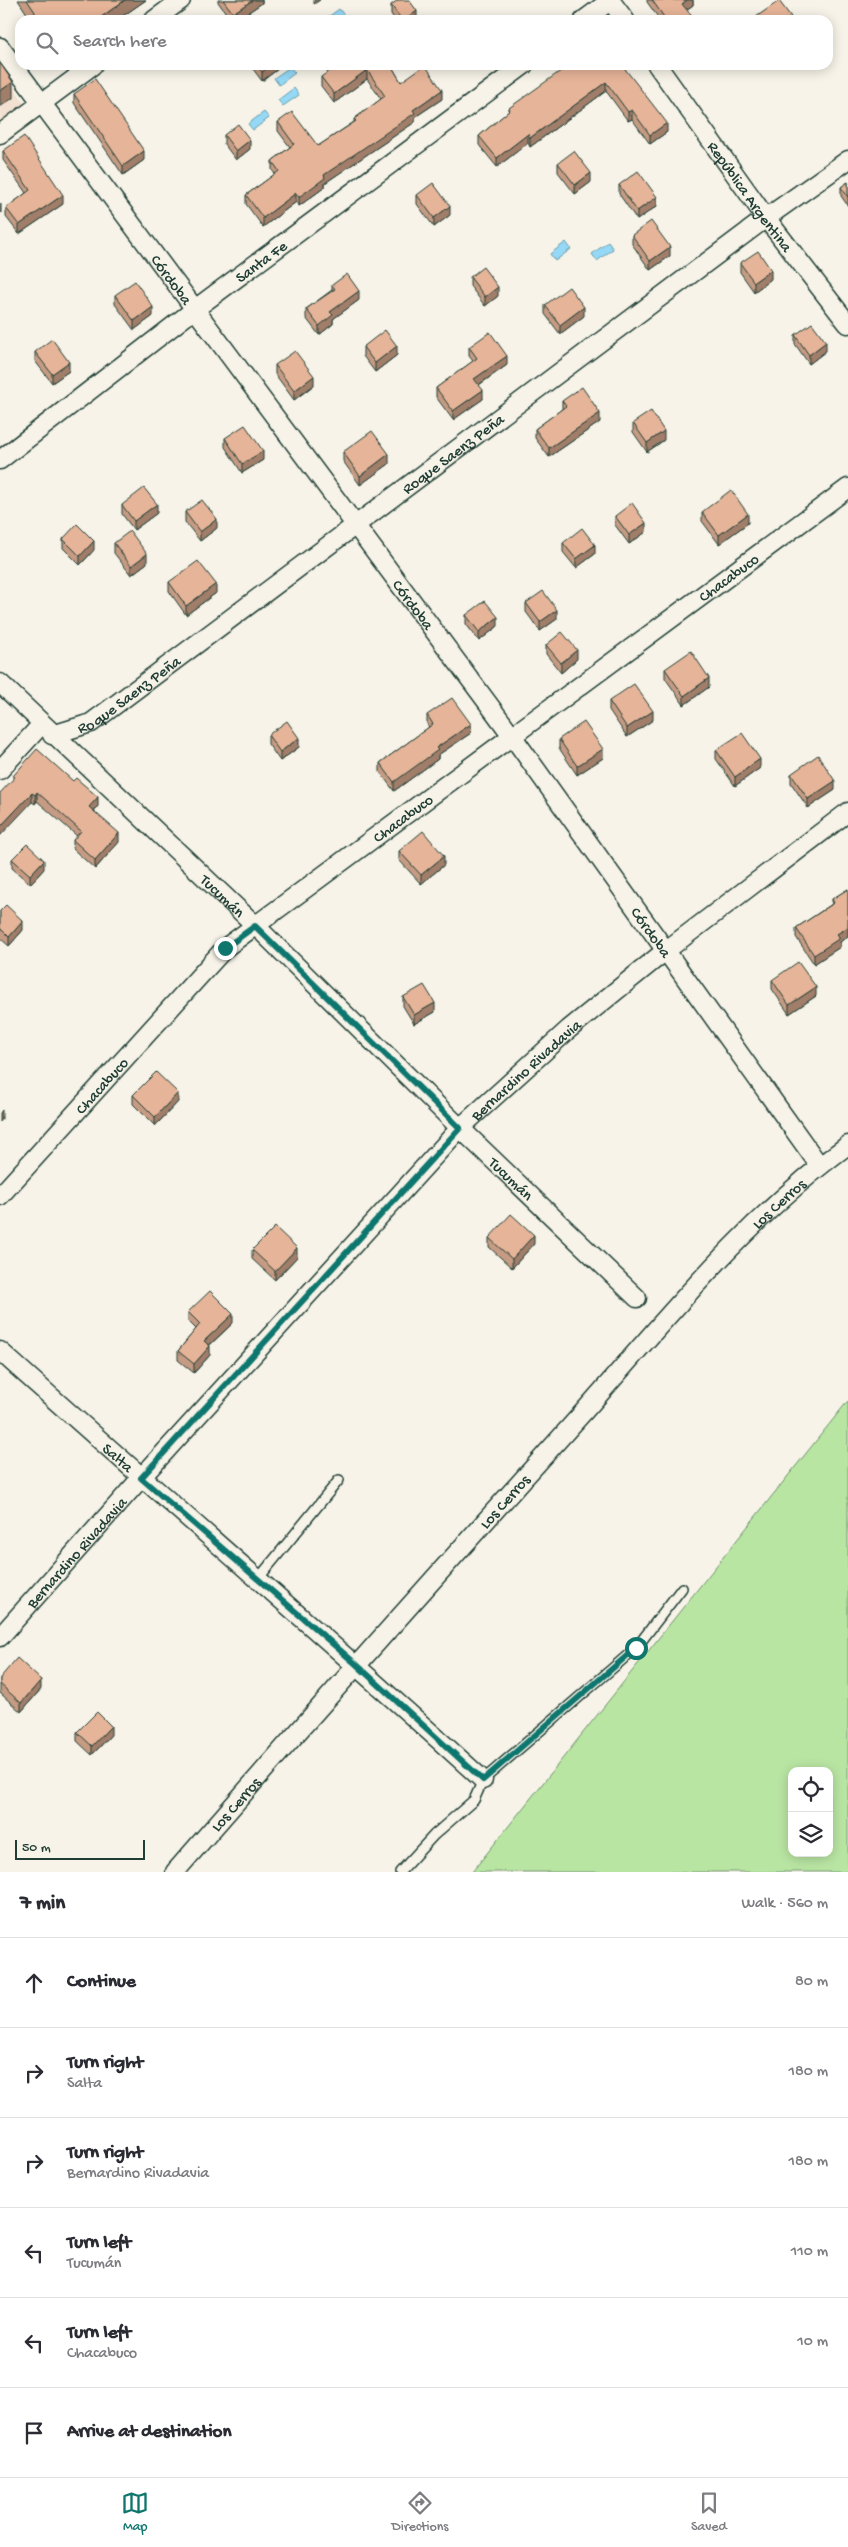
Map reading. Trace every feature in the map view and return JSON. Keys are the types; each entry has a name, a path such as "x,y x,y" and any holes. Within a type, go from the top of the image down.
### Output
{"street":[{"path":"161,15 181,0"},
{"path":"591,15 611,0 622,15"},
{"name":"Córdoba","path":"0,47 15,67"},
{"name":"Córdoba","path":"18,70 513,737 664,952 820,1166"},
{"path":"0,134 86,70"},
{"name":"Santa Fe","path":"0,460 195,309 517,70"},
{"name":"República Argentina","path":"661,70 766,218 848,324"},
{"name":"Roque Saenz Peña","path":"46,730 91,723 357,526 766,218 848,160"},
{"name":"Chacabuco","path":"0,1196 225,948 848,488"},
{"name":"Tucumán","path":"0,683 46,730 255,926 460,1128 637,1298"},
{"path":"0,770 46,730"},
{"name":"Bernardino Rivadavia","path":"0,1637 141,1478 460,1128 569,1029 664,952 848,812"},
{"name":"Los Cerros","path":"175,1872 356,1664 746,1231 820,1166 848,1145"},
{"name":"Salta","path":"0,1351 141,1478 356,1664 483,1780"}],"lane":[{"path":"258,1579 339,1480"},
{"path":"400,1872 434,1835 474,1800 483,1780 636,1648 682,1588"}],"shaded area":[{"path":"0,62 34,121 0,146"}],"green space":[{"path":"848,1401 848,1872 472,1872"}],"water":[{"path":"339,9 344,15 331,15"},
{"path":"286,70 292,70 295,73 279,85 274,78"},
{"path":"294,88 299,95 283,106 278,100"},
{"path":"264,112 269,118 253,130 248,124"},
{"path":"566,242 571,249 555,261 550,254"},
{"path":"608,242 613,249 597,261 592,254"}],"building":[{"path":"27,0 125,0 104,15 35,15 35,12"},
{"path":"223,0 253,0 233,13"},
{"path":"398,0 409,0 417,11 412,15 398,15 391,5"},
{"path":"652,0 687,0 682,4 691,15 662,15"},
{"path":"779,1 790,15 759,15"},
{"path":"0,63 13,82 0,91"},
{"path":"331,70 367,70 334,94 321,77"},
{"path":"367,70 394,70 401,82 418,70 428,70 442,90 413,110 415,113 324,175 325,178 299,197 296,193 263,218 246,195 279,171 272,161 294,144 278,122 292,112 318,146 356,121 354,119 385,96"},
{"path":"562,70 626,70 667,123 650,135 632,110 628,112 606,82 530,138 528,134 497,158 479,136 510,110 509,108"},
{"path":"95,79 144,151 123,166 74,94"},
{"path":"238,124 250,140 236,151 224,135"},
{"path":"24,136 63,195 19,225 6,208 30,190 3,151"},
{"path":"574,151 591,173 575,185 558,163"},
{"path":"638,171 657,197 637,211 619,185"},
{"path":"848,182 848,197 841,187"},
{"path":"433,183 450,206 434,218 417,195"},
{"path":"651,221 670,247 650,261 632,235"},
{"path":"758,251 771,270 754,282 740,263"},
{"path":"483,267 498,287 485,297 470,277"},
{"path":"347,274 359,291 330,312 333,315 319,326 306,309 335,289 332,285"},
{"path":"135,281 153,307 134,321 115,295"},
{"path":"569,287 584,307 560,325 545,305"},
{"path":"812,323 826,342 809,355 795,335"},
{"path":"385,330 397,346 375,363 363,347"},
{"path":"490,332 507,356 474,379 483,390 453,411 436,388 477,358 469,347"},
{"path":"52,339 69,362 52,374 35,352"},
{"path":"295,351 314,376 294,391 275,365"},
{"path":"582,387 600,413 549,448 535,429 566,406 562,401"},
{"path":"651,411 664,431 647,443 633,423"},
{"path":"245,425 263,451 242,464 225,438"},
{"path":"372,431 389,454 360,476 343,452"},
{"path":"144,488 157,504 134,521 122,505"},
{"path":"731,490 748,514 719,535 702,512"},
{"path":"202,500 217,519 200,532 185,512"},
{"path":"632,503 646,523 629,535 615,516"},
{"path":"77,524 94,541 80,556 63,539"},
{"path":"582,528 595,545 576,559 563,543"},
{"path":"130,531 147,554 131,566 114,543"},
{"path":"198,561 216,584 186,606 169,582"},
{"path":"543,591 557,610 540,622 526,603"},
{"path":"485,601 498,617 479,632 466,615"},
{"path":"562,632 577,650 561,663 546,645"},
{"path":"691,651 709,678 684,696 665,669"},
{"path":"634,684 653,711 627,728 609,701"},
{"path":"452,698 471,724 436,748 438,750 394,782 380,763 433,724 427,715"},
{"path":"287,721 299,738 280,752 268,735"},
{"path":"584,722 603,749 577,766 559,739"},
{"path":"742,733 760,759 735,777 716,750"},
{"path":"37,749 73,781 76,778 98,797 89,807 119,833 95,860 73,840 81,831 37,792 35,795 32,793 0,827 0,793"},
{"path":"818,755 835,781 808,799 791,774"},
{"path":"423,831 444,856 421,875 399,851"},
{"path":"27,844 44,860 30,875 12,859"},
{"path":"848,889 848,927 837,934 840,938 814,955 796,928 834,903 832,899"},
{"path":"6,905 23,921 9,937 0,928 0,911"},
{"path":"798,962 816,987 789,1005 772,980"},
{"path":"424,985 435,1003 414,1015 403,997"},
{"path":"156,1072 178,1093 155,1117 133,1095"},
{"path":"511,1214 534,1235 512,1259 489,1238"},
{"path":"275,1227 297,1248 275,1271 252,1250"},
{"path":"210,1291 233,1314 204,1341 210,1346 194,1364 178,1351 200,1324 188,1312"},
{"path":"17,1658 41,1680 21,1703 0,1684 0,1678"},
{"path":"97,1712 111,1726 92,1746 77,1732"}],"route":[{"path":"225,948 255,926 460,1128 141,1478 356,1664 483,1780 636,1648"}]}
